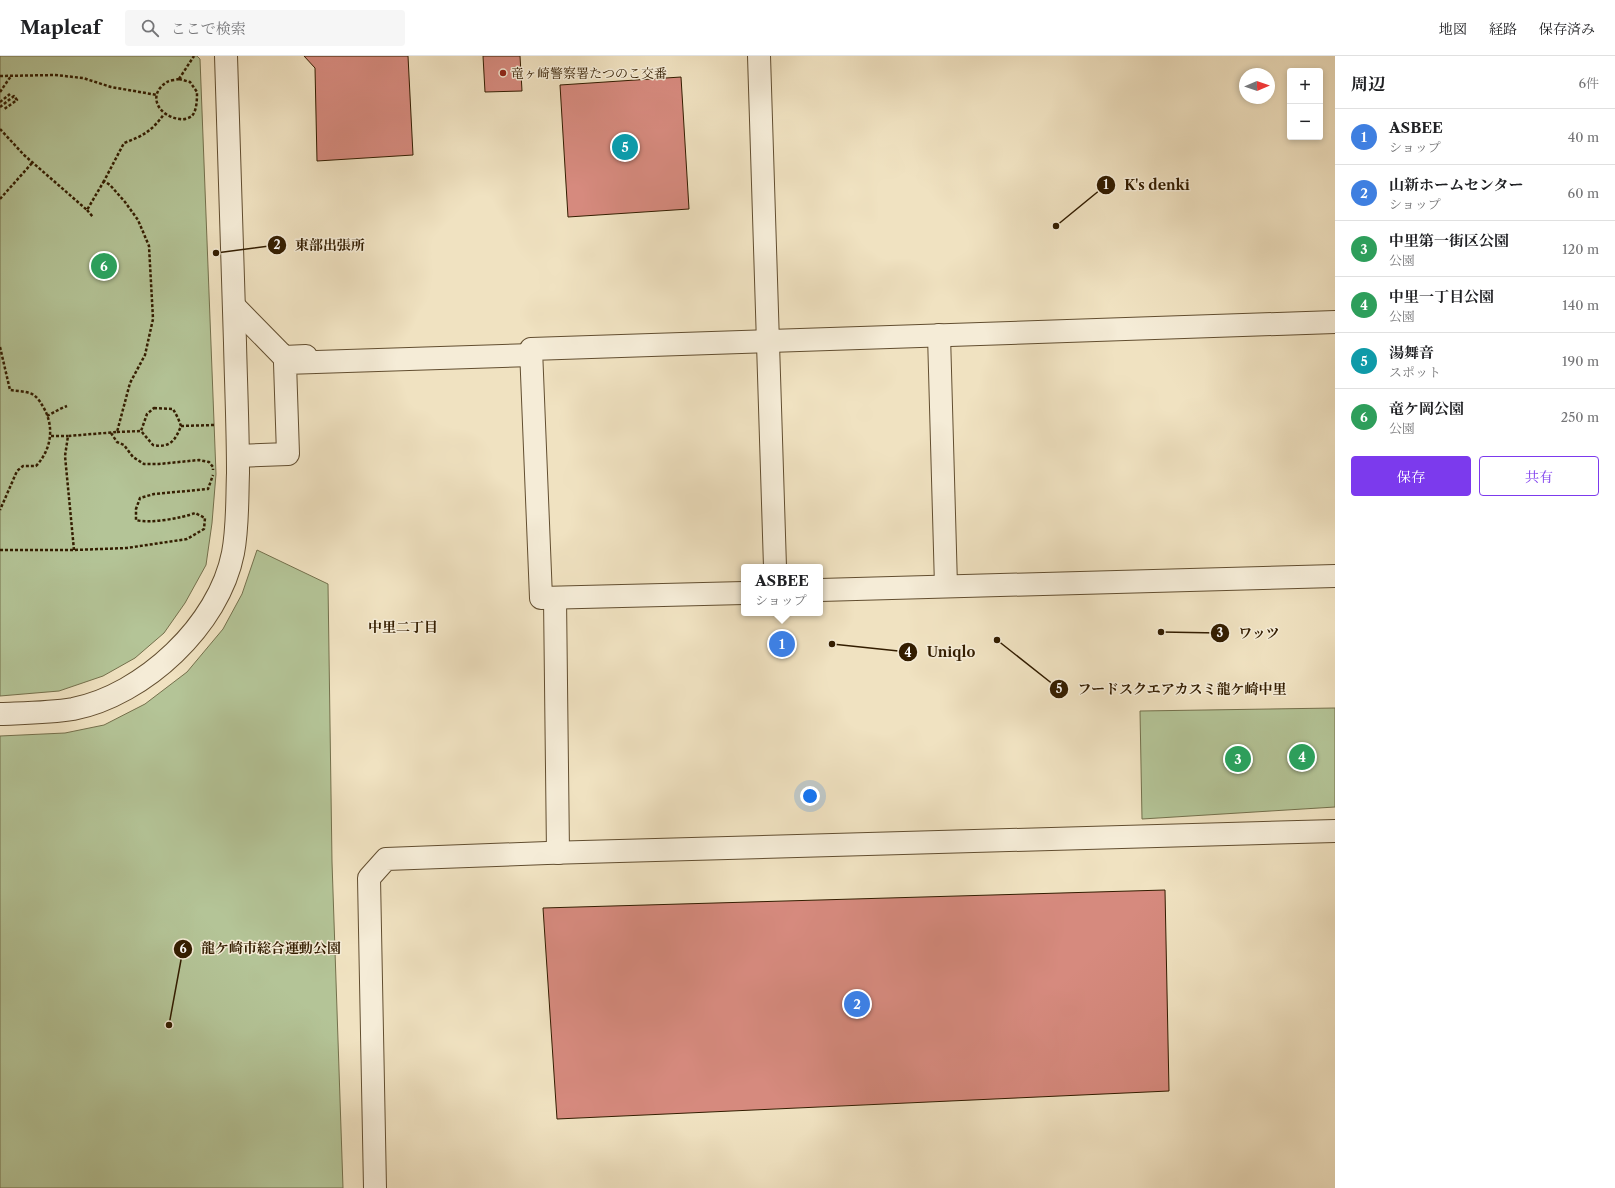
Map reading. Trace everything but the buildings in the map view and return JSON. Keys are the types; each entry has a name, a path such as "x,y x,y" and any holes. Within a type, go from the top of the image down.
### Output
{"street":[{"path":"0,714 33,713 73,708 101,700 141,680 176,652 208,612 222,586 233,555 237,517 238,456 226,56"},
{"path":"753,56 763,341 775,564"},
{"path":"760,56 763,341"},
{"path":"234,306 284,357 532,352"},
{"path":"238,456 288,454 285,363 763,341 1335,322"},
{"path":"939,335 946,586"},
{"path":"532,352 548,598 553,853"},
{"path":"823,590 1335,576"},
{"path":"548,598 741,593"},
{"path":"375,1188 369,878 386,859 1335,831"}],"path":[{"path":"179,79 194,56"},
{"path":"0,76 55,75 83,78 111,87 157,95"},
{"path":"0,92 11,76"},
{"path":"179,79 190,82 197,92 194,111 191,116 183,120 173,119 164,114 159,108 156,97 160,88 168,81 179,79"},
{"path":"0,102 10,94"},
{"path":"0,107 14,96 17,100 4,110"},
{"path":"87,210 124,143 141,137 154,127 164,114"},
{"path":"0,129 32,163 87,210 93,217"},
{"path":"0,199 32,163"},
{"path":"104,181 110,185 125,202 138,220 149,246 153,319 145,355 130,383 118,432"},
{"path":"0,347 10,390 33,394 40,401 48,416 51,436 47,451 36,466 23,466 17,471 0,510"},
{"path":"48,416 67,406"},
{"path":"154,408 173,409 181,426 176,438 168,444 161,446 153,445 141,431 147,414 154,408"},
{"path":"181,426 221,424"},
{"path":"51,436 141,431"},
{"path":"0,550 127,548 187,539 204,529 205,518 195,513 183,518 144,522 136,520 136,509 140,498 154,494 208,489 213,476 213,467 209,462 190,460 159,464 144,464 133,457 124,444 117,442 111,433"},
{"path":"68,436 65,456 74,550"}],"green space":[{"path":"0,56 197,56 200,59 216,474 212,523 206,565 185,603 164,633 135,658 103,676 59,691 0,696"},
{"path":"257,550 328,584 332,862 343,1188 0,1188 0,736 65,733 104,725 145,704 187,672 223,629 242,594"},
{"path":"1335,708 1335,807 1142,819 1140,711"}],"place":[{"name":"竜ヶ崎警察署たつのこ交番","path":"503,73"},
{"name":"湯舞音","path":"625,147"},
{"name":"K's denki","path":"1056,226"},
{"name":"東部出張所","path":"216,253"},
{"name":"竜ケ岡公園","path":"104,266"},
{"name":"ワッツ","path":"1161,632"},
{"name":"フードスクエアカスミ龍ケ崎中里","path":"997,640"},
{"name":"ASBEE","path":"782,644"},
{"name":"Uniqlo","path":"832,644"},
{"name":"中里一丁目公園","path":"1302,757"},
{"name":"中里第一街区公園","path":"1238,759"},
{"name":"山新ホームセンター","path":"857,1004"},
{"name":"龍ケ崎市総合運動公園","path":"169,1025"}],"district":[{"name":"中里二丁目","path":"403,627"}]}
